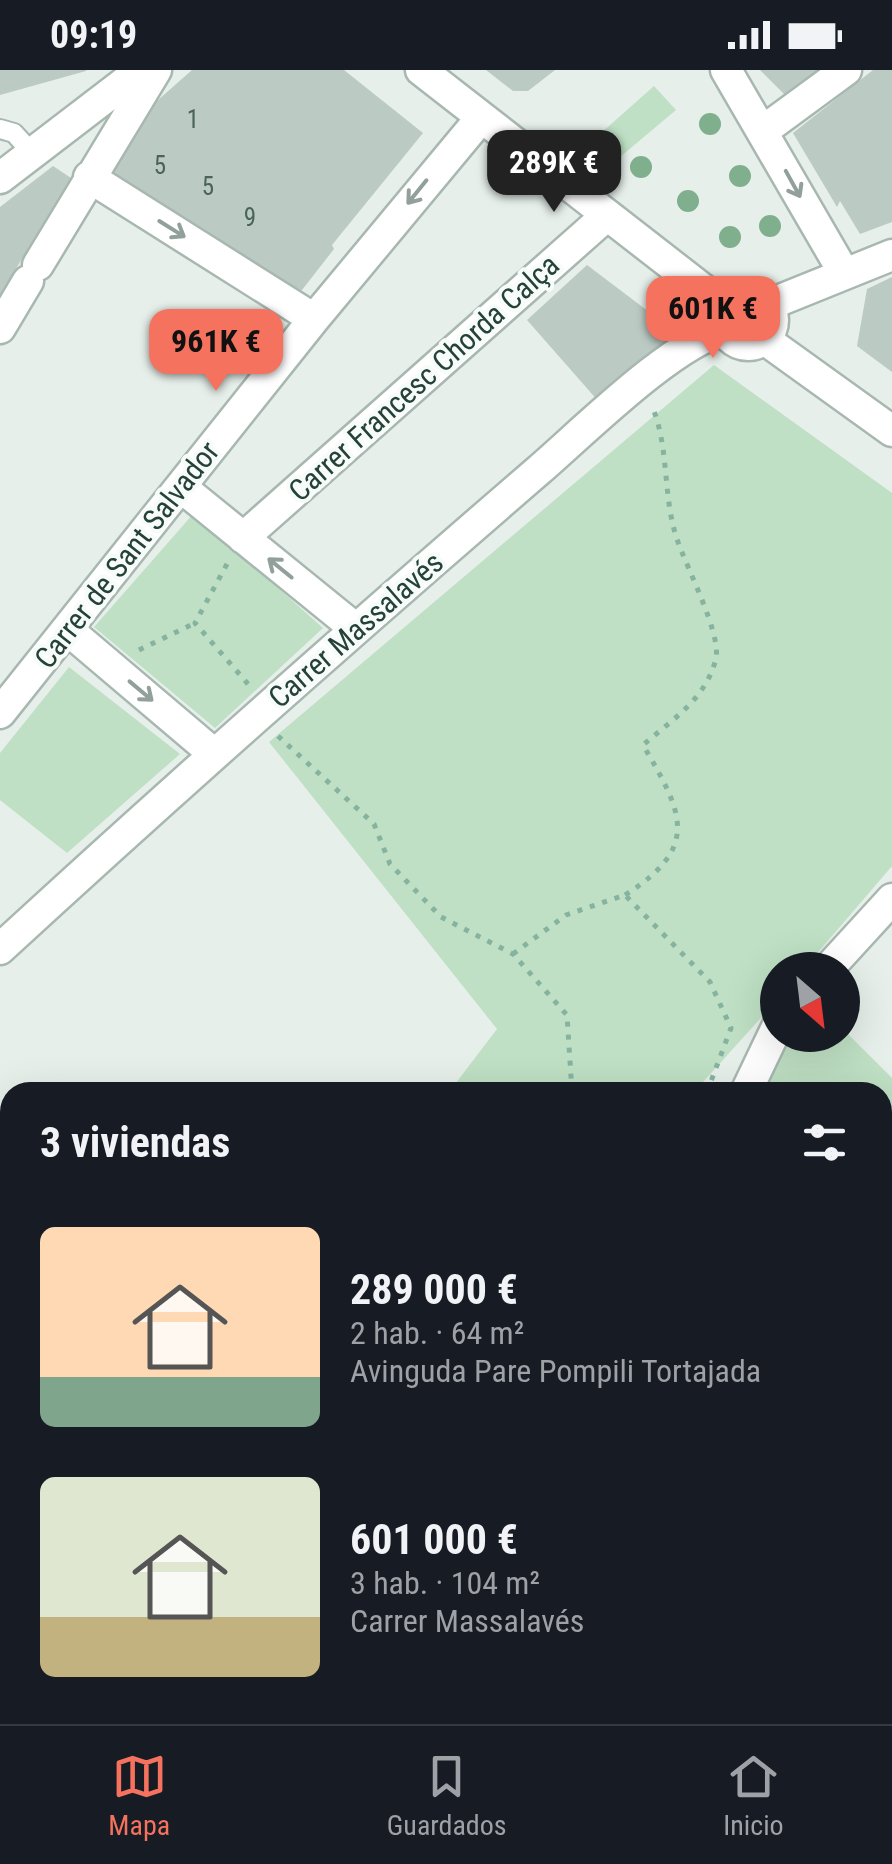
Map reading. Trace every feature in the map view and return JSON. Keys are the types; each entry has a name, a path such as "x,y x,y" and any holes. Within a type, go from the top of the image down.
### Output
{"street":[{"path":"0,178 141,70"},
{"path":"0,328 156,70"},
{"path":"421,70 606,217 726,319 742,344 764,339 772,326 768,304"},
{"path":"726,70 844,273"},
{"path":"762,131 846,70"},
{"name":"Carrer de Sant Salvador","path":"0,713 314,318 481,118"},
{"path":"90,177 314,318"},
{"name":"Carrer Francesc Chorda Calça","path":"239,544 606,217"},
{"path":"726,319 746,295 768,304 892,255"},
{"name":"Carrer Massalavés","path":"0,950 212,753 257,703 356,629 693,341 726,319"},
{"path":"764,339 892,431"},
{"path":"181,487 239,544 356,629"},
{"path":"68,630 212,753"},
{"path":"844,952 892,900"},
{"path":"751,1082 765,1052"}],"lane":[{"path":"0,129 14,133 33,154"}],"path":[{"path":"514,954 566,915 625,895 653,877 675,852 678,817 670,790 643,745 700,695 716,658 717,634 704,611 676,536 660,426 652,406"},
{"path":"128,656 195,623 239,544"},
{"path":"195,623 257,703 374,824 390,864 441,918 514,954 568,1015 571,1082"},
{"path":"625,895 710,982 732,1028 711,1082"}],"green space":[{"path":"654,86 676,110 620,157 600,134"},
{"path":"714,365 892,493 892,866 818,952 760,952 760,1019 703,1082 457,1082 497,1029 269,742"},
{"path":"194,513 323,628 215,728 94,627"},
{"path":"69,667 180,754 67,853 0,800 0,753"},
{"path":"860,1046 892,1082 764,1082 782,1052 860,1052"}],"building":[{"path":"0,70 86,70 86,71 0,95"},
{"path":"192,70 344,70 423,133 332,245 334,249 302,290 288,294 108,176 149,108"},
{"path":"486,70 555,70 528,91 513,91"},
{"path":"760,70 818,70 785,95"},
{"path":"873,70 892,70 892,222 860,234 840,201 837,207 793,133"},
{"path":"53,166 71,178 0,295 0,207"},
{"path":"587,265 669,327 670,343 599,402 527,320"},
{"path":"892,277 892,372 857,346 867,289"}]}
